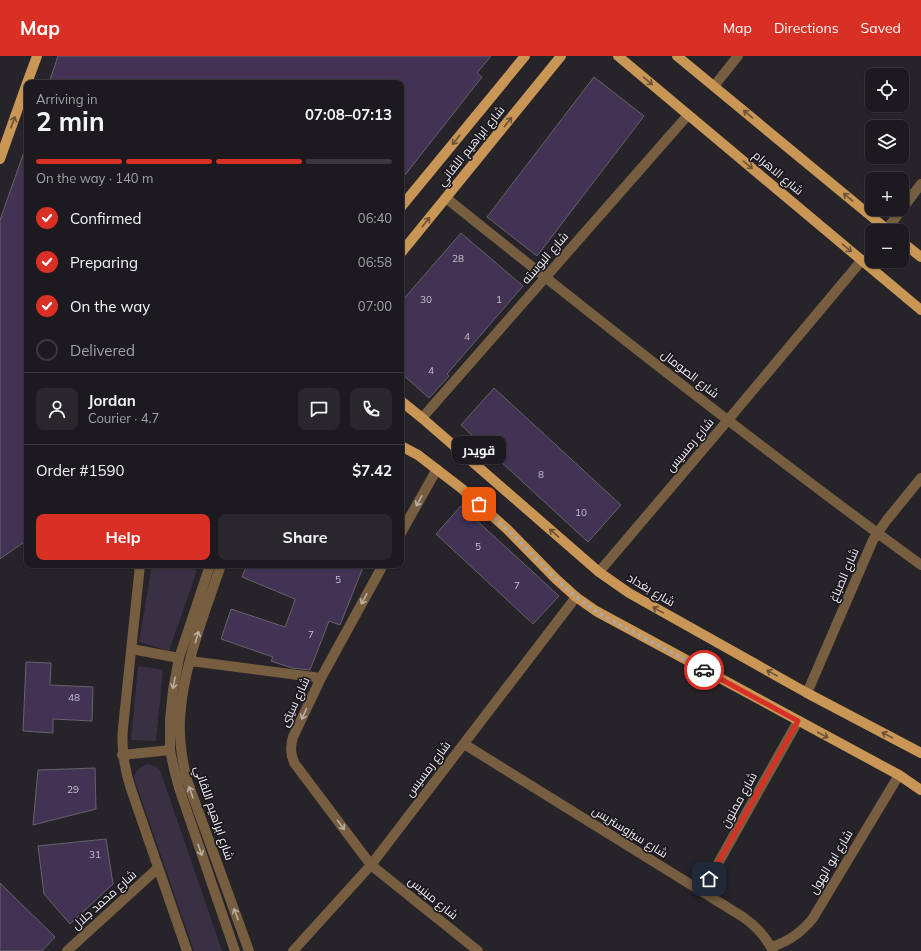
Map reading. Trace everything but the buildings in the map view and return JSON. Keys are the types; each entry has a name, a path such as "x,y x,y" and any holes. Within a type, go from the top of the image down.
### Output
{"main road":[{"path":"28,80 37,56"},
{"name":"شارع ابراهيم اللقاني","path":"404,204 525,56"},
{"name":"شارع ابراهيم اللقاني","path":"404,249 561,56"},
{"name":"شارع الاهرام","path":"618,56 921,310"},
{"path":"677,56 881,224"},
{"path":"0,159 24,91"},
{"path":"909,248 921,257"},
{"name":"شارع بغداد","path":"404,403 599,572 629,593 808,693 921,753"},
{"path":"404,448 418,455 437,469 498,520 556,579 576,597 603,616 899,776 921,790"}],"street":[{"path":"714,86 738,56"},
{"name":"شارع البوسته","path":"422,418 688,115"},
{"path":"892,224 921,184"},
{"name":"شارع الصومال","path":"446,198 728,420 921,565"},
{"name":"شارع رمسيس","path":"599,572 862,260"},
{"path":"404,528 437,469"},
{"name":"شارع الصباغ","path":"808,693 869,548 877,533 921,478"},
{"path":"140,568 123,728 122,755 128,781 187,951"},
{"name":"شارع ابراهيم اللقاني","path":"209,568 179,658 173,685 170,720 170,750 179,788 235,951"},
{"name":"شارع ابراهيم اللقاني","path":"220,568 204,614 190,662 182,700 180,720 181,752 191,791 249,951"},
{"name":"شارع سيتى","path":"371,865 295,764 291,746 293,737 321,678 381,568"},
{"name":"شارع رمسيس","path":"293,951 371,865 576,597"},
{"path":"132,650 179,658"},
{"path":"190,662 321,678"},
{"name":"شارع ممنون","path":"702,892 798,721"},
{"name":"شارع سيزوستريس","path":"464,744 750,922 762,934 772,949"},
{"path":"122,755 170,750"},
{"name":"شارع ابو الهول","path":"772,949 803,930 813,918 899,776"},
{"name":"شارع مينيس","path":"371,865 478,951"},
{"name":"شارع محمد جلال","path":"67,951 158,868"}],"shaded area":[{"path":"151,568 190,568 197,570 169,651 139,642"},
{"path":"138,666 163,670 156,741 131,740"},
{"path":"148,764 157,767 160,770 222,951 194,951 134,778 139,769"}],"way so far":[{"path":"479,504 498,520 556,579 576,597 603,616 704,670"}],"place":[{"name":"قويدر","path":"479,504"}],"route":[{"path":"704,670 798,721 709,879"}]}
